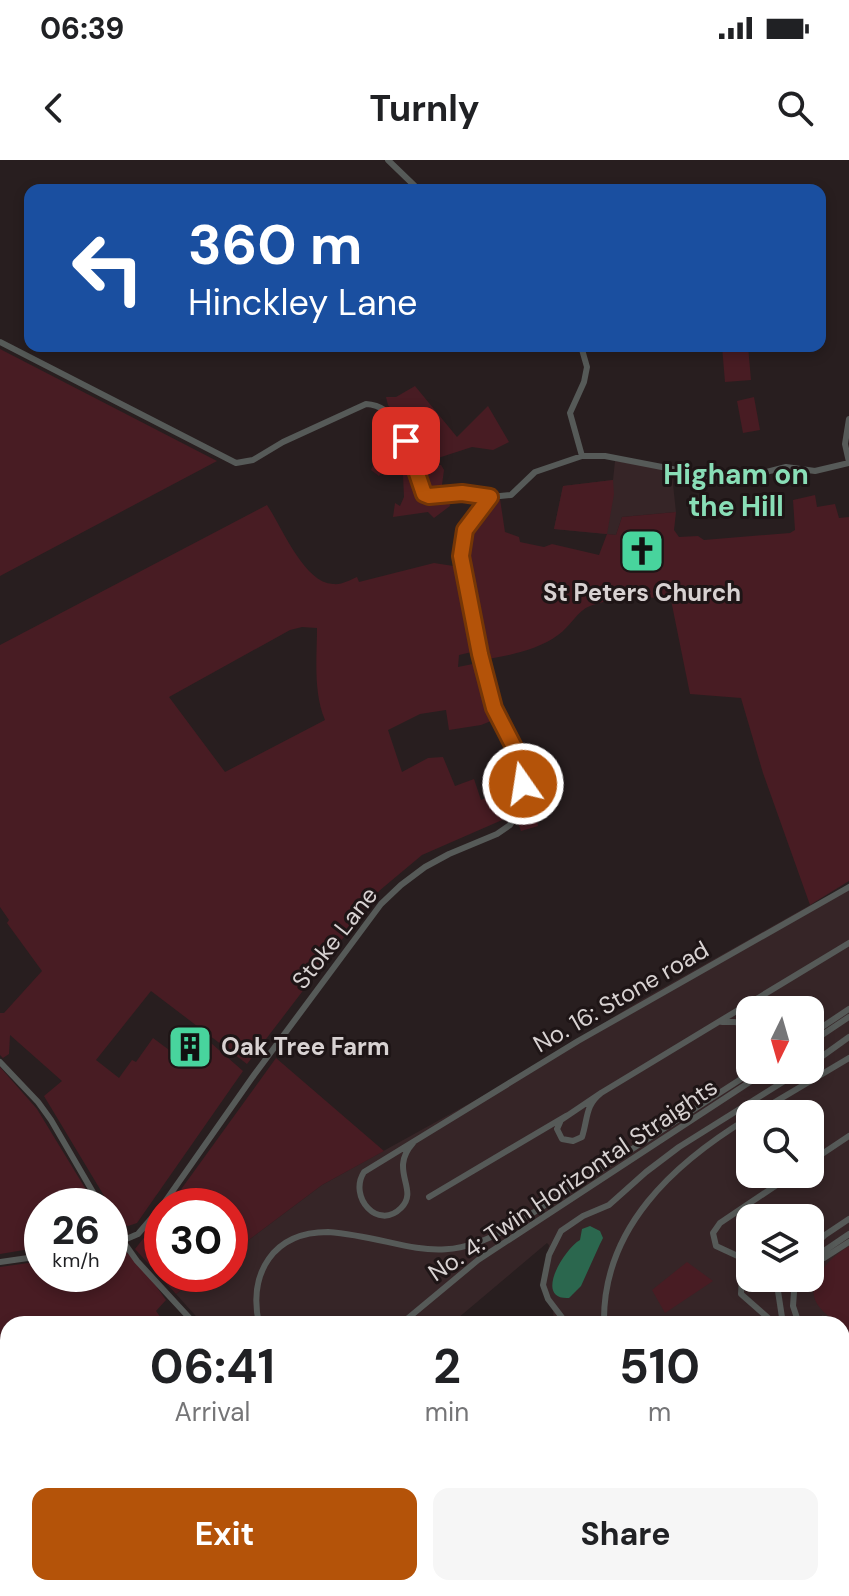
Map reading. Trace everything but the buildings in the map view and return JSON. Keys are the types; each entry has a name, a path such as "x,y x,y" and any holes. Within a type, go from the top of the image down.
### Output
{"street":[{"path":"388,160 413,184"},
{"path":"0,342 236,463 253,460 283,442 366,404 375,404 400,424 424,494 429,496 477,493 490,497 511,495 535,472 582,456 605,456 724,479 786,467 820,470 849,462 845,444 849,419"},
{"path":"582,456 570,413 587,367 583,352"},
{"name":"Stoke Lane","path":"175,1188 381,904 425,867 497,834 510,825 519,813 523,784 518,758 494,708 461,556 465,530 490,497"},
{"name":"No. 16: Stone road","path":"413,1143 401,1164 408,1191 406,1202 387,1215 370,1210 360,1197 361,1175 578,1041 849,887"},
{"path":"764,996 849,943"},
{"path":"824,1026 849,1009"},
{"path":"429,1197 736,1013"},
{"path":"824,1034 849,1017"},
{"path":"708,1029 727,1021 736,1023"},
{"path":"824,1055 849,1037"},
{"path":"779,1100 849,1058"},
{"path":"0,1062 51,1120 91,1188"},
{"name":"No. 4: Twin Horizontal Straights","path":"258,1316 256,1289 262,1270 270,1255 291,1239 328,1232 424,1250 459,1249 476,1244 514,1225 736,1082"},
{"name":"No. 4: Twin Horizontal Straights","path":"411,1316 478,1260 747,1084"},
{"path":"561,1316 548,1299 543,1285 549,1255 561,1231 583,1216 609,1205 679,1147 780,1084"},
{"path":"566,1116 558,1123 559,1135 568,1141 578,1140 584,1133 586,1113 591,1102 601,1093"},
{"path":"604,1316 613,1262 642,1208 684,1164 736,1127"},
{"path":"824,1153 849,1136"},
{"path":"748,1204 772,1188"},
{"path":"736,1212 720,1223 713,1233 720,1249 736,1256"},
{"path":"824,1236 849,1219"},
{"path":"849,1234 823,1256 849,1242"},
{"path":"128,1249 187,1316"},
{"path":"0,1262 24,1259"},
{"path":"741,1292 766,1316"},
{"path":"778,1292 782,1316"},
{"path":"794,1292 796,1316"}],"shaded area":[{"path":"0,349 217,461 0,576"},
{"path":"722,352 749,352 751,380 725,382"},
{"path":"415,386 457,437 488,406 509,442 493,450 472,447 438,458 429,459 416,453 386,397 396,397"},
{"path":"754,397 760,430 743,433 737,401"},
{"path":"395,456 412,470 418,494 427,498 449,499 450,506 434,518 428,512 393,517 395,503 400,506 404,497 403,475 399,469 386,467 379,476 371,470 374,463 383,464"},
{"path":"615,461 657,467 672,475 676,512 622,517 616,535 554,529 563,486 613,480"},
{"path":"441,465 444,470 441,492 432,494 425,485 421,466"},
{"path":"613,480 614,494 607,534 554,529 563,486"},
{"path":"815,495 817,507 835,504 839,518 849,517 849,881 810,905 763,773 741,698 690,694 671,600 630,598 599,603 585,608 551,640 488,659 465,549 472,525 500,499 505,532 519,537 520,542 544,547 552,544 599,555 607,534 616,535 622,517 676,512 674,530 679,537 698,536 704,540 790,533 795,530 793,500"},
{"path":"267,505 303,564 322,581 340,584 357,577 359,582 434,563 460,567 476,651 459,655 458,667 478,663 481,666 496,719 481,725 449,730 446,710 420,714 388,730 402,772 428,758 443,757 455,786 474,779 481,800 496,794 490,784 517,782 518,804 509,817 422,855 379,891 247,1064 151,991 96,1060 119,1078 132,1060 136,1062 153,1038 192,1067 211,1043 243,1071 161,1188 144,1188 144,1213 137,1223 128,1226 128,1188 99,1188 44,1096 62,1081 10,1035 9,1054 3,1058 0,1055 0,1013 4,1013 42,971 7,923 9,920 0,907 0,645","holes":["302,627 317,628 317,686 325,720 225,772 169,697 290,630"]},
{"path":"529,752 535,772 538,826 521,831 518,823 524,790 521,756"},
{"path":"849,890 849,1316 553,1316 543,1290 547,1243 460,1316 196,1316 176,1294 248,1292 248,1240 322,1185 508,1082 643,999 810,905"},
{"path":"276,1058 384,1151 322,1185 248,1240 248,1188 182,1188"},
{"path":"0,1067 37,1109 85,1188 24,1188 24,1250 0,1254"},
{"path":"590,1226 600,1231 603,1238 581,1286 569,1298 558,1296 553,1291 555,1273 566,1253 580,1240 582,1229"},
{"path":"144,1238 144,1259 135,1249"},
{"path":"849,1246 849,1316 829,1316 815,1300 814,1292 824,1292 824,1267"},
{"path":"128,1254 144,1269 144,1292 161,1292 166,1300 156,1311 160,1316 0,1316 0,1267 24,1264 24,1292 128,1292"},
{"path":"687,1262 713,1281 665,1313 652,1290"}],"place":[{"name":"St Peters Church","path":"642,551"},
{"name":"Oak Tree Farm","path":"190,1047"}],"district":[{"name":"Higham on the Hill","path":"736,490"}],"route":[{"path":"406,441 424,494 477,493 490,497 465,530 461,556 494,708 516,751 523,784"}]}
